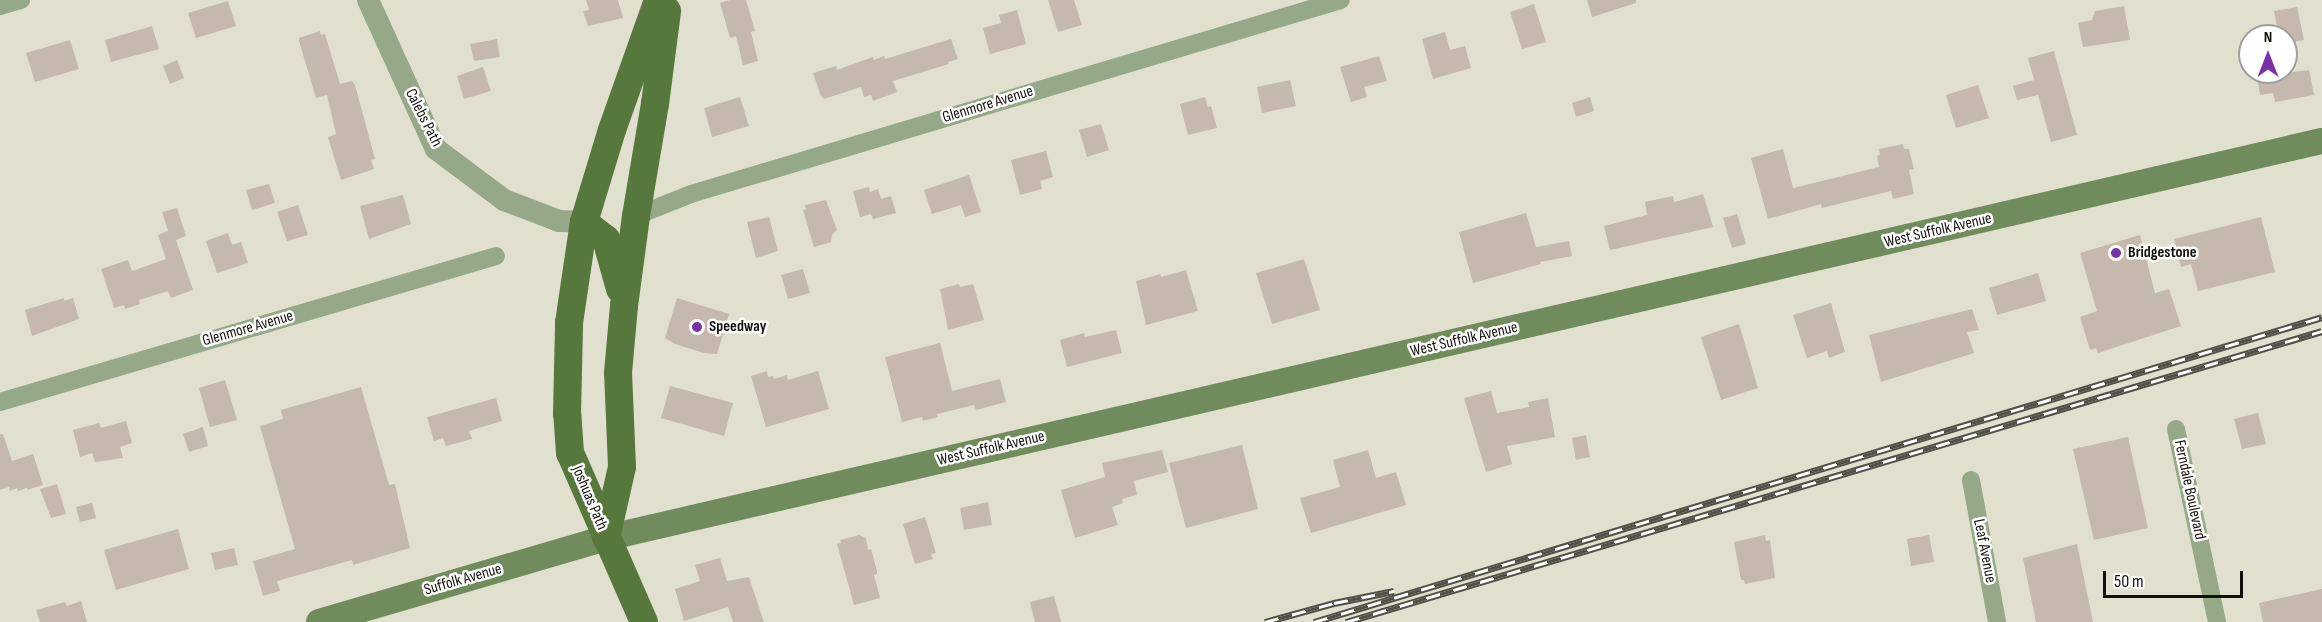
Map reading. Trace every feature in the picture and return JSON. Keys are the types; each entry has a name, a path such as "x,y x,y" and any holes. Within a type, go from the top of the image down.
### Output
{"main road":[{"name":"Joshuas Path","path":"606,538 570,453 567,414 569,323 584,222 612,130 658,0"},
{"name":"Joshuas Path","path":"606,538 622,466 618,373 624,306 655,104 668,0"},
{"name":"West Suffolk Avenue","path":"606,538 2322,141"},
{"path":"584,222 606,239 614,259 624,306"},
{"path":"606,538 644,622"},
{"name":"Suffolk Avenue","path":"319,622 606,538"}],"street":[{"path":"0,6 21,0"},
{"name":"Calebs Path","path":"368,0 436,149 504,200 559,222 584,222"},
{"name":"Glenmore Avenue","path":"636,216 691,194 1341,0"},
{"name":"Glenmore Avenue","path":"0,402 496,256"},
{"name":"Ferndale Boulevard","path":"2176,429 2217,622"},
{"name":"Leaf Avenue","path":"1971,480 1997,622"}],"building":[{"path":"586,0 618,0 623,18 588,26 583,11 589,10"},
{"path":"730,0 746,0 755,31 751,32 758,61 743,65 736,36 730,38 720,3"},
{"path":"1048,0 1074,0 1082,25 1058,32"},
{"path":"1587,0 1636,0 1636,3 1592,17"},
{"path":"228,1 236,26 196,38 188,13"},
{"path":"1534,4 1546,42 1522,49 1510,12"},
{"path":"2124,6 2130,40 2083,47 2078,23 2092,20 2095,11"},
{"path":"2297,7 2304,40 2298,41 2298,24 2277,24 2274,11"},
{"path":"1017,10 1026,44 990,54 983,28 1001,23 999,15"},
{"path":"152,26 159,49 111,62 105,40"},
{"path":"320,31 321,35 325,34 340,84 352,81 355,85 375,159 371,160 374,169 341,180 328,137 336,134 327,95 316,98 299,41 299,38"},
{"path":"1445,32 1450,50 1465,46 1471,68 1433,79 1422,39"},
{"path":"497,39 500,57 474,61 470,44"},
{"path":"951,39 958,59 948,62 949,64 893,81 897,92 873,101 871,95 864,97 861,87 824,99 813,73 836,66 837,70 873,57 874,60 884,56 885,59"},
{"path":"70,40 79,69 35,82 26,53"},
{"path":"2054,51 2077,135 2051,142 2038,95 2017,100 2013,86 2034,80 2028,58"},
{"path":"1379,56 1387,81 1364,87 1367,97 1351,102 1340,67"},
{"path":"177,60 184,78 170,84 163,66"},
{"path":"483,67 491,91 464,99 457,76"},
{"path":"2309,70 2314,95 2275,102 2273,93 2260,95 2258,84 2298,84 2298,71"},
{"path":"1290,80 1296,106 1262,113 1257,87"},
{"path":"1978,85 1989,118 1956,128 1946,95"},
{"path":"740,97 749,126 712,137 704,108"},
{"path":"1205,97 1208,107 1211,106 1217,128 1188,135 1180,104"},
{"path":"1590,97 1594,111 1576,117 1572,103"},
{"path":"1101,124 1109,150 1087,157 1079,130"},
{"path":"1903,144 1904,149 1909,149 1914,169 1909,170 1914,194 1893,199 1891,191 1822,208 1821,204 1768,219 1751,158 1783,149 1793,188 1879,167 1877,156 1880,155 1879,149"},
{"path":"1046,151 1053,177 1040,181 1042,189 1020,195 1011,160"},
{"path":"969,175 981,212 965,217 961,205 932,214 924,190"},
{"path":"269,184 275,203 252,210 246,190"},
{"path":"869,187 870,192 878,189 881,199 891,196 896,213 873,219 871,214 860,217 853,191"},
{"path":"1703,194 1713,227 1610,250 1604,226 1647,215 1645,202 1673,196 1674,202"},
{"path":"403,195 411,224 369,239 360,206"},
{"path":"826,200 837,230 832,235 831,242 814,247 803,210 806,209 805,205"},
{"path":"298,205 308,235 287,241 277,212"},
{"path":"177,208 186,236 176,240 193,290 171,298 168,291 139,300 140,304 125,309 124,305 114,308 101,269 128,260 132,271 166,259 158,235 168,231 162,212"},
{"path":"1526,213 1536,247 1569,241 1572,256 1540,262 1541,264 1473,283 1459,232"},
{"path":"1737,214 1746,244 1732,248 1723,218"},
{"path":"769,217 778,251 756,258 747,222"},
{"path":"2261,217 2275,272 2198,291 2191,264 2181,267 2174,239"},
{"path":"228,233 232,245 241,242 248,263 217,273 206,241"},
{"path":"2140,235 2155,293 2169,289 2181,326 2098,353 2096,348 2090,350 2080,317 2097,311 2080,253"},
{"path":"1304,259 1320,310 1272,324 1256,273"},
{"path":"803,269 810,293 788,299 781,275"},
{"path":"1186,270 1198,311 1146,325 1136,281"},
{"path":"2038,273 2046,301 1997,315 1989,288"},
{"path":"959,284 960,287 973,284 984,320 948,330 940,289"},
{"path":"64,298 64,301 73,298 79,319 32,336 25,310"},
{"path":"677,298 729,314 717,354 704,353 675,344 665,338"},
{"path":"1831,303 1845,352 1829,358 1827,351 1807,358 1793,315"},
{"path":"1972,309 1979,330 1967,332 1974,353 1881,382 1869,335"},
{"path":"1739,324 1758,388 1721,400 1701,337"},
{"path":"1116,330 1122,353 1067,367 1060,340 1084,333 1085,337"},
{"path":"940,343 952,391 1000,379 1006,402 976,410 974,405 937,414 938,417 923,421 922,417 902,422 885,357"},
{"path":"767,371 768,377 773,376 774,379 787,375 788,380 818,371 829,409 766,427 751,376"},
{"path":"225,380 237,420 210,427 199,388"},
{"path":"670,386 733,403 724,436 661,418"},
{"path":"361,387 389,485 395,484 410,548 353,565 352,560 277,581 280,591 263,596 253,561 295,549 260,426 283,419 281,410"},
{"path":"1491,391 1497,413 1529,407 1528,402 1548,398 1555,437 1507,446 1512,464 1486,472 1464,398"},
{"path":"496,398 502,421 469,431 472,439 446,446 443,438 434,441 427,417"},
{"path":"2258,413 2266,444 2242,449 2234,419"},
{"path":"126,421 132,443 120,447 123,458 95,462 92,453 80,457 73,430 99,423 101,428"},
{"path":"203,427 208,446 189,452 183,434"},
{"path":"0,434 3,434 12,461 33,454 43,485 27,490 27,488 18,491 17,488 10,491 9,487 0,490"},
{"path":"1586,435 1590,457 1576,460 1572,438"},
{"path":"2128,437 2148,528 2094,540 2073,449"},
{"path":"1242,445 1258,509 1186,528 1169,463"},
{"path":"1162,450 1168,472 1134,481 1137,495 1122,499 1123,503 1112,507 1118,525 1075,538 1061,490 1105,477 1102,463"},
{"path":"1368,450 1376,478 1396,472 1406,505 1311,533 1300,498 1340,487 1333,460"},
{"path":"57,484 66,514 51,518 40,489"},
{"path":"988,502 992,525 964,530 960,508"},
{"path":"92,503 96,518 80,522 76,507"},
{"path":"925,517 936,553 931,554 933,559 915,564 903,524"},
{"path":"178,529 189,569 116,590 104,550"},
{"path":"859,535 866,538 868,550 871,549 877,571 874,575 880,598 854,605 837,544 841,543 840,540"},
{"path":"1765,535 1766,541 1770,540 1775,578 1745,584 1744,580 1741,580 1734,542"},
{"path":"1929,535 1934,562 1911,566 1907,539"},
{"path":"2077,544 2093,622 2036,622 2023,558"},
{"path":"234,548 238,565 215,570 211,553"},
{"path":"720,558 727,581 749,577 764,622 733,622 728,607 684,621 675,589 700,581 695,565"},
{"path":"2322,589 2322,622 2263,622 2259,603"},
{"path":"1054,596 1061,622 1035,622 1030,602"},
{"path":"81,601 87,622 40,622 36,610 65,602 67,606"}],"railway":[{"path":"1314,622 2322,317"},
{"path":"1346,622 2322,331"},
{"path":"1265,622 1334,603 1394,591"}],"place":[{"name":"Bridgestone","path":"2116,253"},
{"name":"Speedway","path":"697,327"}]}
